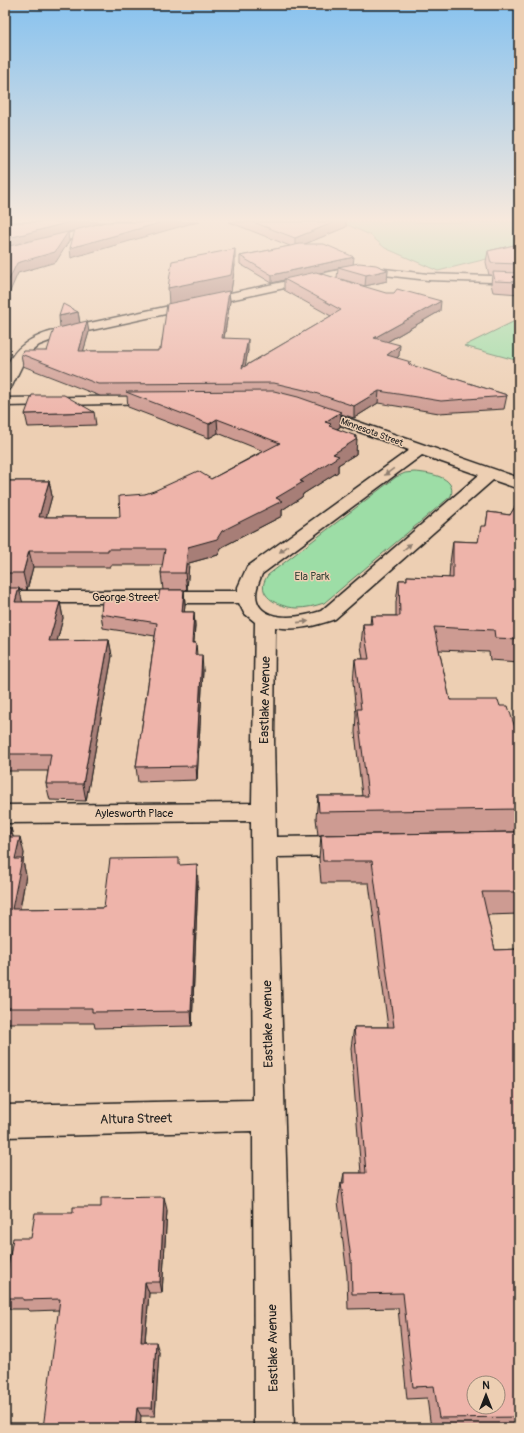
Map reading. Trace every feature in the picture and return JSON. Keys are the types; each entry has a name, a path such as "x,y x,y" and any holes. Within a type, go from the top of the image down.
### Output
{"street":[{"path":"5,386 20,353 34,342 58,334 260,289"},
{"path":"5,402 168,400"},
{"name":"Minnesota Street","path":"303,407 519,484"},
{"path":"420,449 254,571 248,583 246,597 250,611 265,620 286,624 312,621 328,615 490,474"},
{"name":"George Street","path":"5,597 246,597"},
{"name":"Eastlake Avenue","path":"265,620 263,740 264,847 274,1428"},
{"name":"Aylesworth Place","path":"5,814 264,812"},
{"path":"264,847 368,845"},
{"name":"Altura Street","path":"5,1121 268,1115"}],"green space":[{"path":"519,319 519,361 464,346"},
{"name":"Ela Park","path":"405,473 427,473 446,480 452,489 451,496 324,603 303,608 296,608 282,605 270,599 264,588 264,582 268,575 396,477"}],"building":[{"path":"302,289 372,289 386,293 394,293 397,289 441,301 374,338 400,345 387,355 411,362 408,364 507,396 441,401 379,391 354,406 309,391 274,383 98,384 21,354 23,351 47,351 54,329 87,321 79,351 158,351 158,349 161,349 167,304 229,291 222,338 248,339 242,368 341,310"},
{"path":"63,304 78,312 59,316"},
{"path":"274,391 298,397 341,412 325,422 331,424 329,426 356,436 354,437 357,439 333,454 339,456 300,481 303,482 276,498 282,501 222,531 217,539 188,547 185,573 161,573 165,549 108,549 108,551 29,551 23,573 5,573 5,481 49,481 39,517 120,517 119,496 145,494 198,471 211,479 280,443 217,419 209,424 126,392"},
{"path":"32,395 64,395 94,412 25,414"},
{"path":"519,500 519,639 495,638 494,630 434,627 450,700 498,700 500,706 508,706 519,740 519,809 319,812 318,796 368,796 357,709 361,709 355,659 369,659 363,624 372,624 371,616 400,616 399,580 407,580 407,576 453,578 453,541 478,542 481,526 486,526 488,512 510,515"},
{"path":"5,588 19,588 15,602 60,602 49,641 109,640 83,784 46,784 51,754 5,754"},
{"path":"160,590 184,590 182,612 194,612 192,643 196,643 195,655 202,655 196,766 136,767 157,623 101,614 102,600 158,599"},
{"path":"5,828 11,828 9,837 20,837 15,859 22,859 12,909 104,908 110,859 179,858 179,865 197,864 191,1011 92,1012 92,1008 5,1008"},
{"path":"519,832 519,892 482,892 495,950 519,949 519,1417 439,1418 434,1386 413,1387 403,1293 352,1294 351,1259 341,1183 344,1183 344,1173 366,1173 354,1027 394,1027 372,861 323,861 321,835"},
{"path":"164,1197 160,1282 145,1282 141,1342 156,1342 152,1408 137,1408 135,1428 43,1428 60,1299 23,1300 23,1298 5,1298 5,1285 13,1238 31,1238 35,1213 73,1213 73,1207 101,1207 101,1198"}]}
